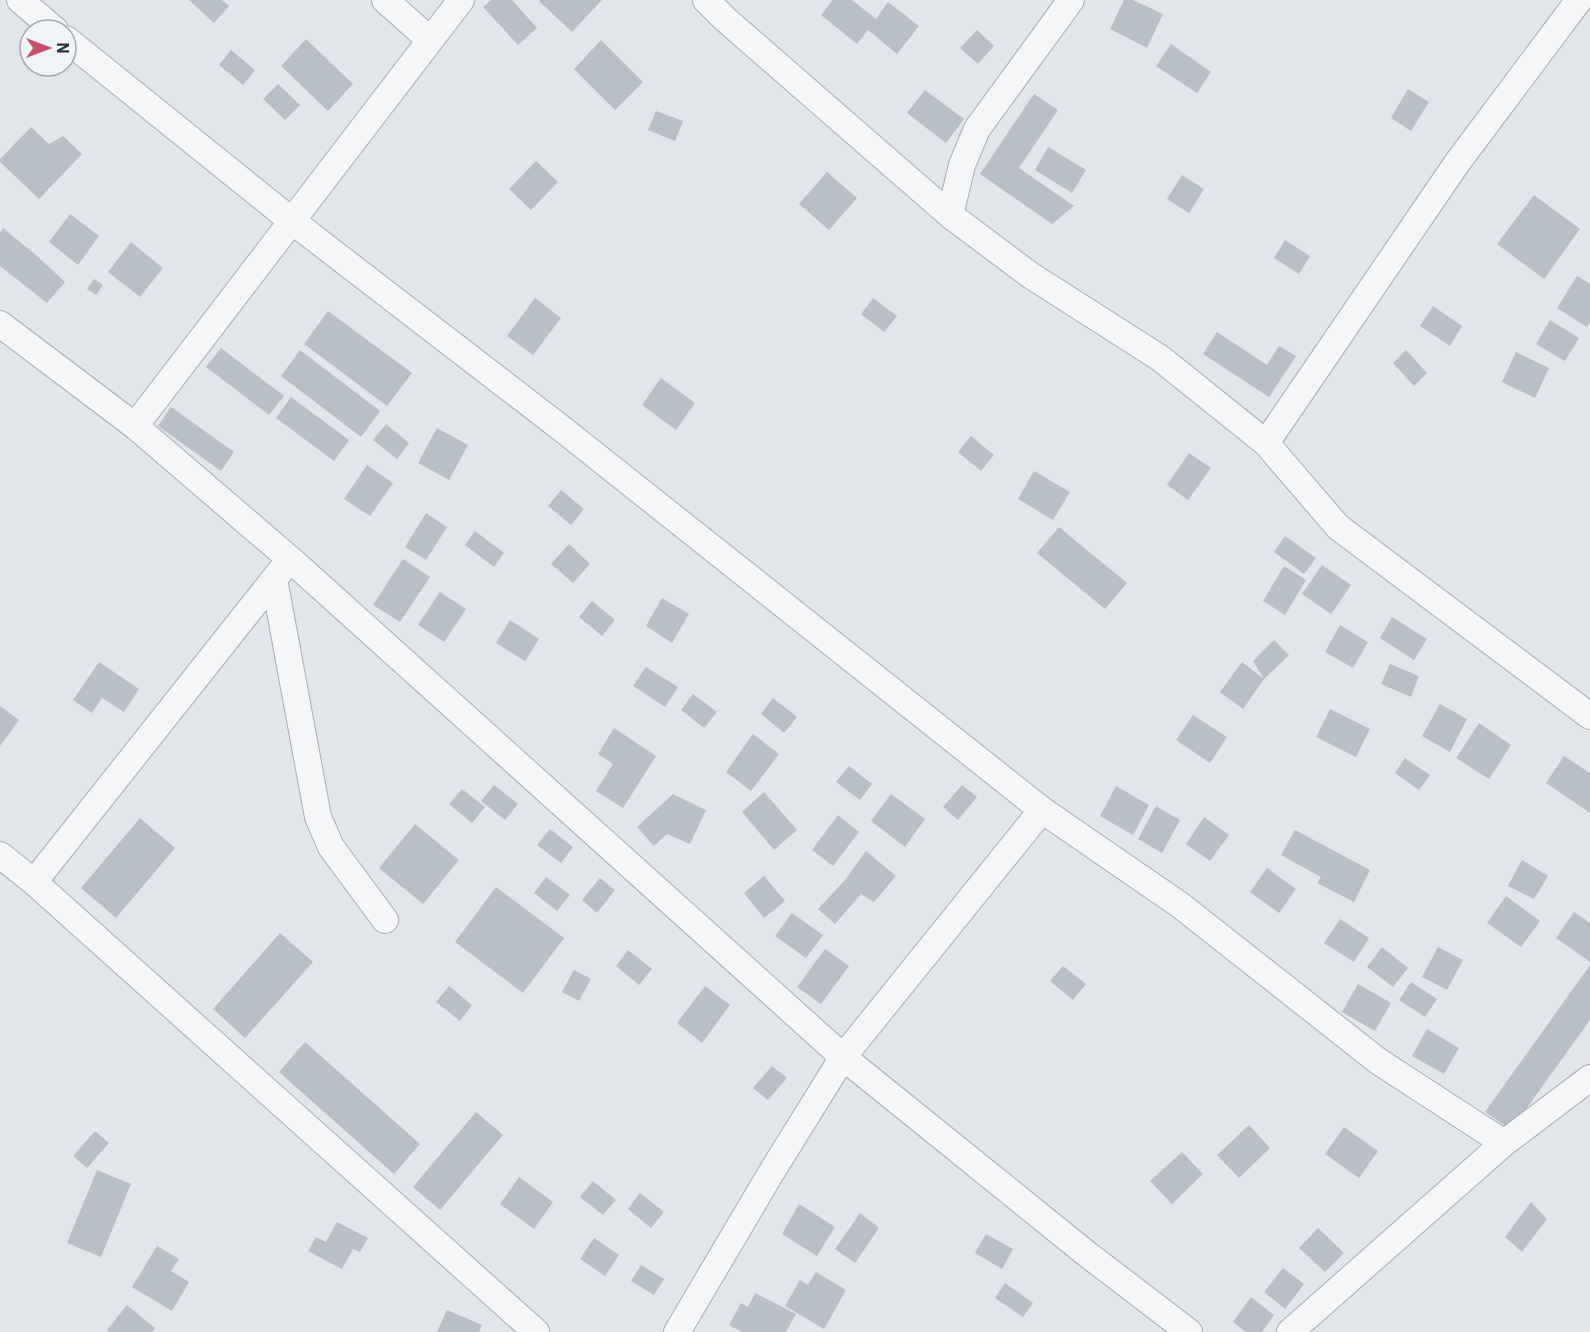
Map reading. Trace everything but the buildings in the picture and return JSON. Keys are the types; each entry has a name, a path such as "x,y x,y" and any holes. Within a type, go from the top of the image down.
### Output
{"street":[{"path":"20,0 42,18"},
{"path":"385,0 430,40"},
{"path":"135,426 461,0"},
{"path":"706,0 725,20 950,215 1030,275 1160,358 1266,442 1338,527 1590,716"},
{"path":"950,215 962,165 977,129 1071,0"},
{"path":"1266,442 1457,163 1579,0"},
{"path":"78,49 292,221 561,428 1042,810 1180,905 1378,1061 1504,1143"},
{"path":"0,324 135,426 290,559 843,1057 1087,1254 1189,1332"},
{"path":"34,882 290,559"},
{"path":"274,579 318,817 331,847 385,920"},
{"path":"677,1332 843,1057 1042,810"},
{"path":"0,855 34,882 536,1332"},
{"path":"1290,1332 1504,1143 1590,1078"}]}
